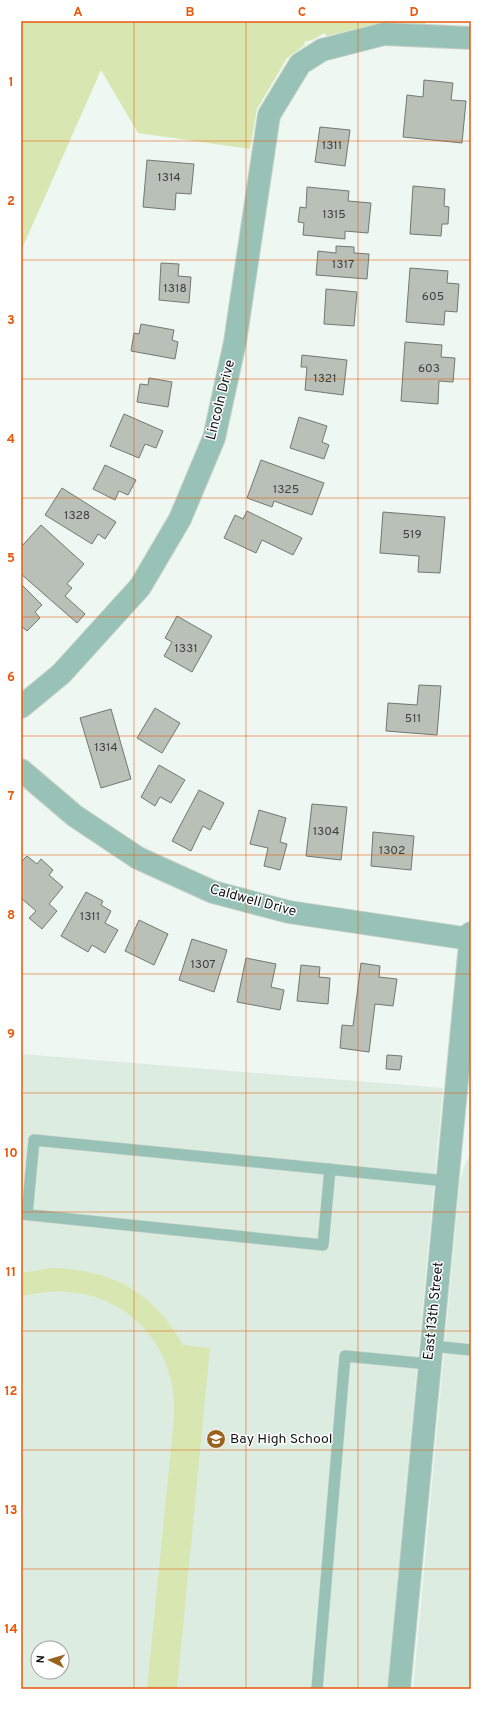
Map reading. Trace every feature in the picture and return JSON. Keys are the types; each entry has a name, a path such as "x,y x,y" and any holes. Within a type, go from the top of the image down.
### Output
{"street":[{"name":"Lincoln Drive","path":"21,707 61,674 140,587 180,519 214,438 235,342 269,115 300,64 322,50 384,34 471,38"},
{"name":"Caldwell Drive","path":"21,770 75,816 138,858 213,892 289,912 471,936"},
{"name":"East 13th Street","path":"400,1689 447,1181 461,1124 471,936"}],"lane":[{"path":"330,1169 323,1245 24,1214 34,1140 330,1169 447,1181"},
{"path":"317,1689 345,1356 430,1355 471,1350"}],"shaded area":[{"name":"Bay High School","path":"21,1054 443,1088 387,1689 21,1689"},
{"path":"471,1154 471,1689 413,1689 460,1180 466,1162"}],"green space":[{"path":"21,21 425,21 425,24 380,23 327,36 324,33 315,39 304,42 305,45 287,58 257,109 250,149 138,133 101,70 21,251"},
{"path":"51,1268 73,1269 93,1273 129,1287 159,1311 183,1345 210,1348 177,1689 147,1689 174,1418 171,1381 163,1357 151,1336 134,1319 115,1306 94,1297 70,1292 46,1292 21,1297 21,1273"}],"building":[{"path":"424,80 453,83 451,100 466,101 462,143 403,137 407,95 423,97"},
{"path":"320,127 350,130 345,166 315,162"},
{"path":"147,160 194,164 191,194 176,193 175,210 143,207"},
{"path":"413,186 445,189 444,206 449,207 448,224 442,224 441,236 410,234"},
{"path":"307,187 349,191 348,201 371,203 368,233 345,231 345,239 303,235 304,223 298,222 300,207 306,208"},
{"path":"336,246 354,247 354,253 369,254 367,279 316,275 318,251 336,253"},
{"path":"161,263 179,264 178,276 191,277 189,303 159,300"},
{"path":"410,268 448,271 447,283 459,284 457,312 445,311 444,325 406,322"},
{"path":"326,289 357,292 354,326 324,324"},
{"path":"141,324 174,330 172,340 178,342 175,359 131,351 134,333 139,334"},
{"path":"405,342 442,345 441,357 455,358 453,382 439,381 438,404 401,401"},
{"path":"302,355 347,360 343,395 305,390 307,367 301,367"},
{"path":"149,378 172,382 168,407 137,402 140,384 148,385"},
{"path":"124,414 163,431 156,448 145,444 139,458 110,446"},
{"path":"299,417 327,426 322,442 329,445 324,459 290,448"},
{"path":"261,460 324,483 312,515 274,501 272,507 247,498"},
{"path":"105,465 136,480 128,495 119,491 115,500 93,489"},
{"path":"62,488 116,522 105,539 98,534 92,544 45,515"},
{"path":"247,511 302,538 293,555 262,540 256,553 224,538 235,515 243,519"},
{"path":"383,512 445,517 440,573 418,572 419,556 380,553"},
{"path":"41,525 84,564 67,584 72,588 65,596 85,614 77,623 21,574 21,547"},
{"path":"23,586 42,605 35,612 40,618 27,631 21,626 21,588"},
{"path":"177,616 212,636 192,672 164,656 172,642 165,638"},
{"path":"419,685 441,686 437,735 386,731 388,703 417,705"},
{"path":"155,708 180,723 162,753 137,738"},
{"path":"111,709 131,779 101,788 80,718"},
{"path":"159,765 185,780 171,803 160,797 155,806 141,797"},
{"path":"199,790 224,803 210,830 203,826 191,851 172,841"},
{"path":"312,804 347,807 341,860 306,856"},
{"path":"259,810 286,818 280,842 287,844 280,870 264,866 268,848 250,844"},
{"path":"373,832 414,836 411,870 371,866"},
{"path":"27,856 37,864 41,859 53,870 49,875 63,887 49,904 57,911 42,929 29,918 36,911 21,898 21,862"},
{"path":"86,892 103,901 101,905 111,911 105,923 118,930 105,953 92,945 88,952 61,936"},
{"path":"139,920 168,934 154,965 125,951"},
{"path":"192,939 227,950 214,992 179,980"},
{"path":"246,958 276,964 271,987 284,990 280,1010 237,1002"},
{"path":"361,963 380,966 379,977 397,979 393,1006 375,1004 369,1052 340,1048 342,1025 353,1026"},
{"path":"301,965 320,967 319,977 330,978 328,1004 297,1001"},
{"path":"387,1055 402,1056 400,1070 386,1069"}],"place":[{"name":"Bay High School","path":"216,1439"}]}
